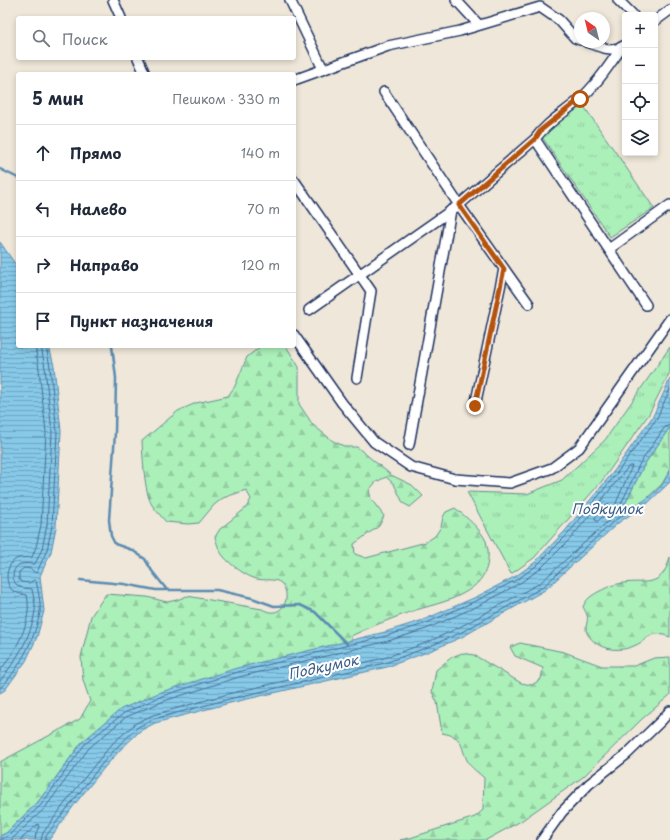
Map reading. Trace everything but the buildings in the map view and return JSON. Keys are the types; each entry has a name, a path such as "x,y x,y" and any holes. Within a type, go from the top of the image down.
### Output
{"street":[{"path":"113,0 120,16"},
{"path":"290,0 323,69"},
{"path":"456,0 479,25"},
{"path":"618,0 630,12"},
{"path":"296,79 388,46 460,32 540,7 559,20 574,37"},
{"path":"658,19 670,10"},
{"path":"603,48 606,49 622,45"},
{"path":"309,310 455,208 535,139 541,130 580,99 622,48"},
{"path":"139,60 144,72"},
{"path":"384,92 455,208 504,269 529,304"},
{"path":"535,139 646,305"},
{"path":"296,183 371,292 356,378"},
{"path":"609,249 670,205"},
{"path":"408,445 455,208"},
{"path":"475,406 504,269"},
{"path":"296,338 342,403 374,442 411,467 456,479 510,483 552,468 579,448 670,319"},
{"path":"542,840 562,812 589,784 627,754 662,721 670,711"}],"green space":[{"path":"583,105 654,208 610,237 540,134"},
{"path":"670,347 670,372 649,414 602,481 534,558 511,574 467,492 527,494 562,480 605,440"},
{"path":"258,348 287,348 299,367 299,404 313,425 333,441 346,447 357,447 391,475 412,485 423,496 410,507 403,503 394,484 386,477 376,482 369,490 371,499 384,516 379,526 354,544 355,554 366,558 426,542 435,536 441,527 443,517 446,512 455,508 476,527 486,541 488,558 485,571 479,582 456,597 373,626 351,636 351,641 288,656 82,742 38,802 6,833 0,836 0,762 80,719 90,701 83,680 81,657 91,616 106,594 147,597 167,602 187,596 262,609 270,612 280,610 283,606 286,592 279,581 253,578 235,567 219,550 215,537 220,529 246,508 251,499 246,490 223,498 214,505 199,523 188,524 166,522 149,499 143,465 142,441 178,411 196,403 228,396 235,386 247,357"},
{"path":"670,427 670,470 662,484 644,501 629,508 624,506 644,465"},
{"path":"670,557 670,637 661,634 654,634 630,648 623,649 609,649 597,644 591,639 586,631 587,614 583,607 587,600 591,596 613,585 656,579 662,575"},
{"path":"520,643 564,652 602,666 634,666 654,658 670,657 670,695 642,719 583,777 521,821 486,840 400,840 475,817 483,810 484,778 469,764 458,739 442,733 437,702 432,692 436,670 452,657 462,653 474,655 521,683 532,685 541,679 543,668 515,656 510,647"}],"water":[{"path":"0,242 16,265 16,348 50,348 54,366 61,431 56,527 51,552 40,576 44,611 37,637 26,661 5,690 0,693"},
{"name":"Подкумок","path":"670,379 670,427 644,465 624,506 634,506 650,496 662,485 670,470 670,482 648,503 618,523 545,590 462,637 387,667 230,703 155,723 140,731 120,750 75,804 49,840 0,840 0,836 6,833 38,802 82,742 121,709 161,692 237,668 385,632 423,620 476,597 516,576 534,563 565,531 614,471 653,416"}],"waterway":[{"path":"0,169 16,177"},
{"path":"112,348 116,378 115,433 109,520 111,536 115,544 132,550 145,559 152,571 167,590"},
{"path":"80,580 124,584 156,590 217,590 252,598 274,606 300,605 315,612 347,644"}],"route":[{"path":"475,406 504,269 459,205 535,139 541,130 580,99"}]}
